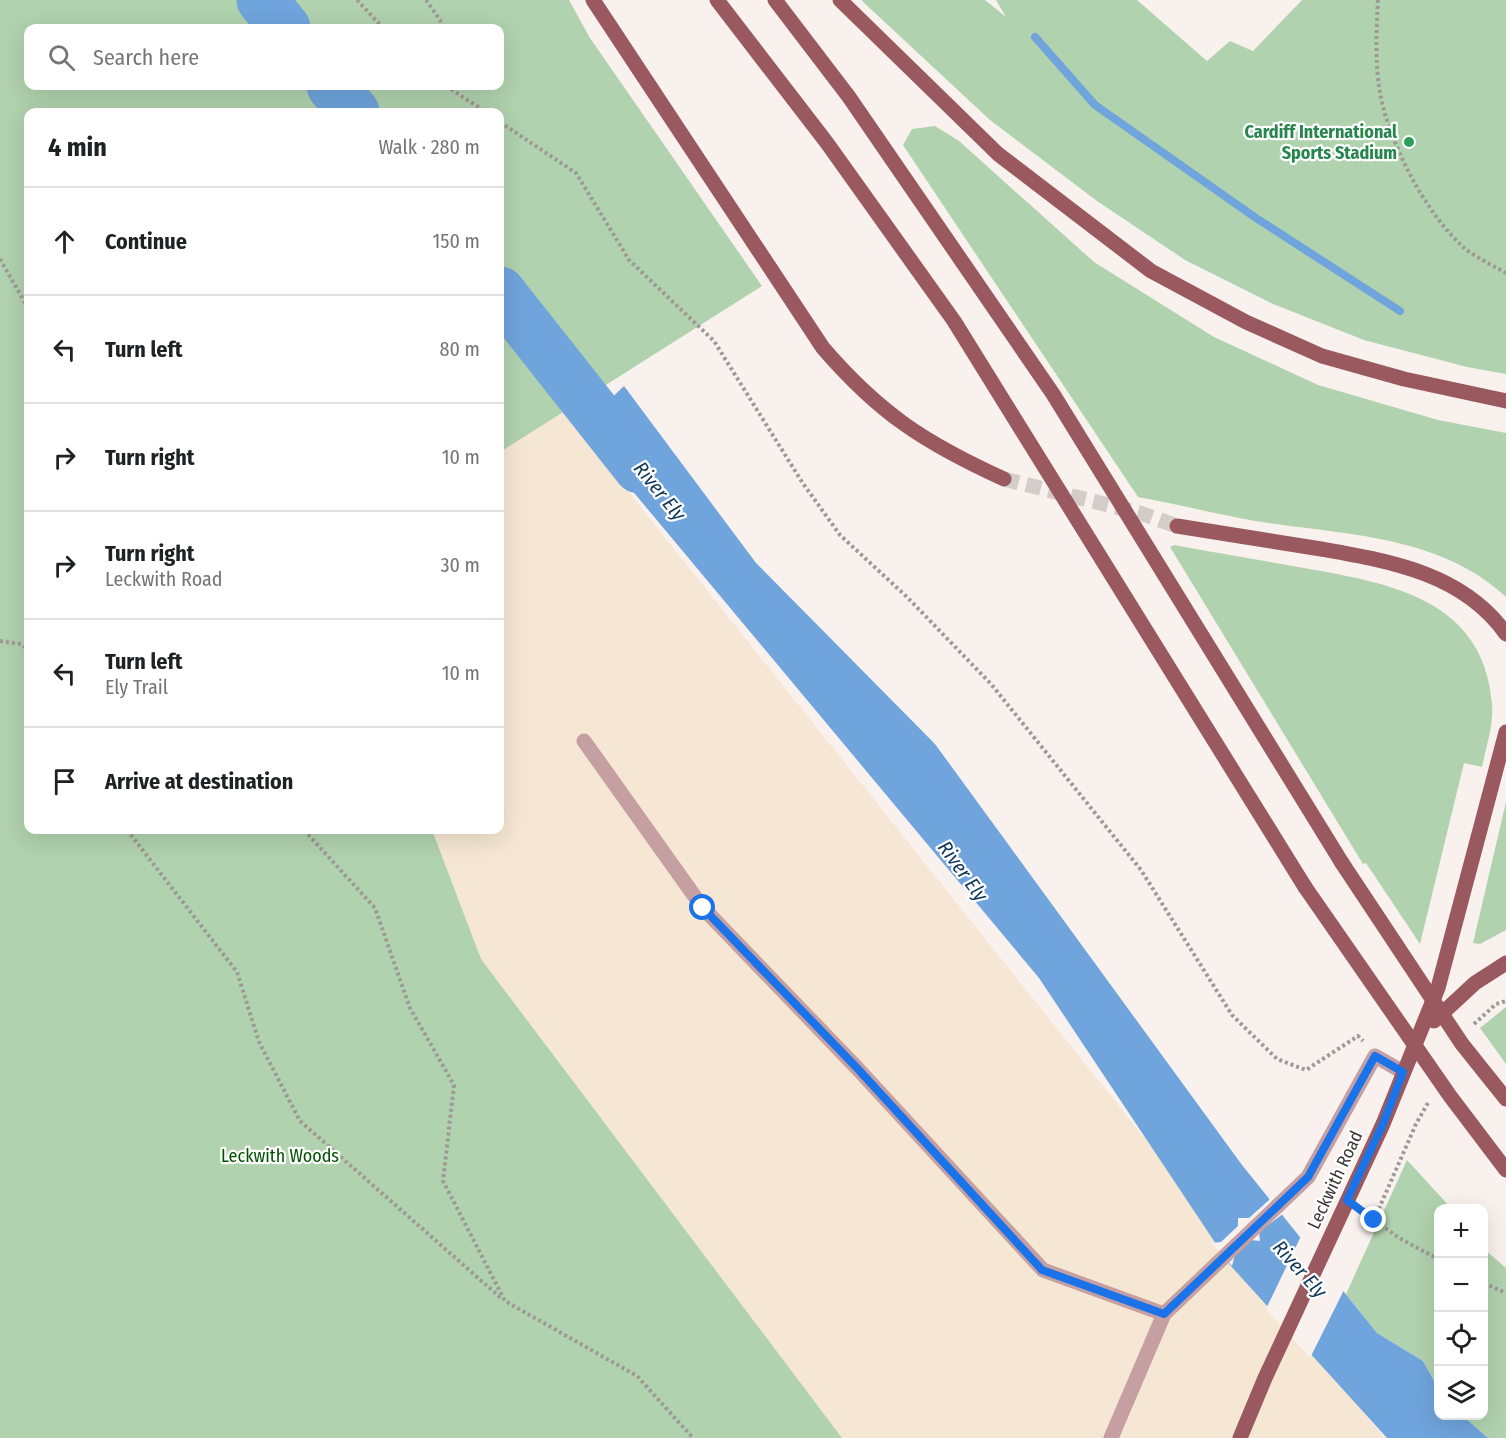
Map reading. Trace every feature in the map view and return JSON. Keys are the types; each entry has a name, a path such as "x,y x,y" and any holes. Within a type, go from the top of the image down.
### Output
{"main road":[{"path":"593,0 823,348 861,390 901,423 953,456 1004,479"},
{"path":"717,0 827,143 954,321 1073,508 1305,887 1450,1096 1506,1170"},
{"path":"775,0 849,97 1053,394 1342,862 1462,1044 1506,1099"},
{"path":"840,0 998,154 1151,271 1246,322 1322,356 1404,379 1506,401"},
{"path":"1177,526 1398,564 1437,578 1471,598 1488,612 1506,633"},
{"name":"Leckwith Road","path":"1240,1438 1265,1378 1383,1124 1438,988 1506,732"},
{"name":"Leckwith Road","path":"1419,1036 1475,983 1506,963"}],"street":[{"path":"584,741 703,908 857,1068 1042,1270 1164,1314"},
{"path":"1111,1438 1164,1314 1218,1260 1308,1177 1375,1056 1403,1072"}],"path":[{"path":"357,0 379,24"},
{"path":"426,0 441,24"},
{"path":"1378,0 1376,36 1378,75 1385,113 1400,152 1442,225 1465,248 1506,273"},
{"path":"456,90 480,108"},
{"path":"504,125 576,173 628,260 714,340 802,482 840,535 907,597 998,693 1141,870 1232,1015 1277,1059 1306,1070 1358,1036 1375,1056"},
{"path":"0,259 24,301"},
{"path":"0,641 24,646"},
{"path":"130,834 237,972 259,1042 300,1121 504,1301 637,1376 693,1438"},
{"path":"308,834 375,908 410,1008 454,1085 443,1181 504,1301"},
{"path":"1347,1200 1399,1238 1436,1258"},
{"path":"1488,1284 1506,1293"}],"shaded area":[{"path":"563,410 1384,1438 842,1438 481,959 434,834 504,834 504,449"}],"green space":[{"name":"Leckwith Woods","path":"0,0 569,0 590,38 762,286 504,449 504,108 24,108 24,834 434,834 481,959 842,1438 0,1438"},
{"path":"861,0 985,0 1006,17 996,0 1137,0 1207,61 1230,41 1253,51 1302,0 1506,0 1506,374 1467,367 1364,340 1273,304 1185,260 1097,201 990,120"},
{"path":"935,126 959,141 1094,262 1214,337 1318,385 1438,420 1506,433 1506,597 1480,576 1420,549 1355,535 1255,521 1138,497 903,145 912,129"},
{"path":"1174,545 1336,574 1398,590 1427,602 1451,618 1471,640 1485,668 1492,704 1491,727 1482,767 1464,763 1420,944 1366,863 1363,864 1170,547"},
{"path":"1506,802 1506,930 1480,944 1473,943"},
{"path":"1506,1007 1506,1064 1480,1028"},
{"path":"1407,1160 1447,1204 1434,1204 1434,1381 1423,1361 1377,1333 1346,1294"},
{"path":"1488,1252 1506,1268 1506,1438 1488,1438 1468,1420 1488,1420"}],"water":[{"path":"624,386 756,563 935,744 1242,1165 1377,1333 1423,1361 1434,1381 1434,1420 1468,1420 1488,1438 1387,1438 1230,1265 1039,978 580,428"}],"pier":[{"path":"1270,1195 1284,1213 1259,1232 1260,1241 1251,1240 1235,1255 1232,1266 1211,1243 1221,1242 1238,1226 1238,1218 1249,1218 1269,1200"},
{"path":"1302,1234 1345,1288 1310,1358 1266,1309"}],"waterway":[{"name":"River Ely","path":"262,0 282,24"},
{"path":"1035,37 1095,105 1256,218 1400,311"},
{"name":"River Ely","path":"335,90 351,108"},
{"name":"River Ely","path":"504,297 639,468"}],"tunnel":[{"path":"1004,479 1140,513 1177,526"}],"place":[{"name":"Cardiff International Sports Stadium","path":"1409,142"}],"route":[{"path":"703,908 857,1068 1042,1270 1164,1314 1218,1260 1308,1177 1375,1056 1403,1072 1383,1124 1347,1200 1374,1220"}]}
